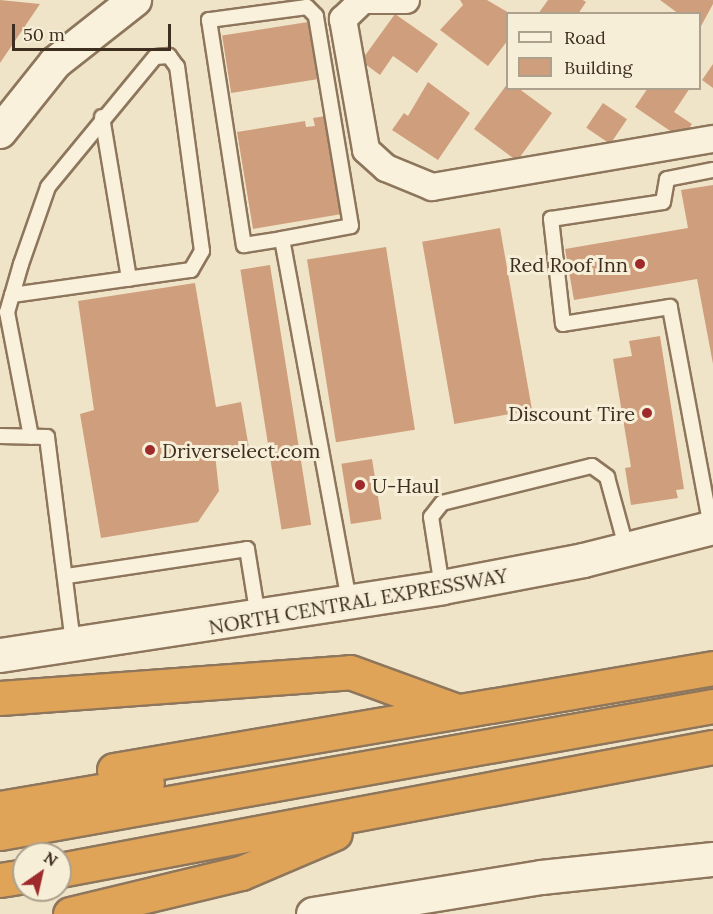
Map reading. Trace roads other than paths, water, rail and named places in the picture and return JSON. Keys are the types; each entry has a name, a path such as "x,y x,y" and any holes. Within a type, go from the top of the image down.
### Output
{"highway":[{"path":"0,789 713,668"},
{"path":"0,698 350,672 459,712"},
{"path":"0,833 40,814 713,686"},
{"path":"224,780 713,706"},
{"path":"72,868 713,747"},
{"path":"0,800 40,814"},
{"path":"0,808 40,814"},
{"path":"70,914 242,873 388,809"},
{"path":"0,841 40,814"}],"main road":[{"name":"NORTH CENTRAL EXPRESSWAY","path":"0,655 74,648 442,588 627,550 712,527"},
{"path":"313,914 428,904 713,859"}],"street":[{"path":"2,124 55,63 135,0"},
{"path":"406,0 364,0 343,19 366,150 386,168 432,187 713,139"}],"lane":[{"path":"292,4 307,8 316,16 351,226 282,238 244,245 209,20 292,4"},
{"path":"12,295 191,270 202,251 177,67 169,56 155,57 102,117 48,187 12,295 7,312 31,437"},
{"path":"102,117 129,279"},
{"path":"712,527 707,462 670,307 563,324 551,219 663,202 667,178 713,170"},
{"path":"282,238 349,603"},
{"path":"0,436 47,437 67,576 74,648"},
{"path":"442,588 431,517 442,503 591,466 607,477 627,550"},
{"path":"67,576 247,549 258,619"}],"place":[{"name":"Red Roof Inn","path":"640,264"},
{"name":"Discount Tire","path":"647,413"},
{"name":"Driverselect.com","path":"150,450"},
{"name":"U-Haul","path":"360,485"}]}
